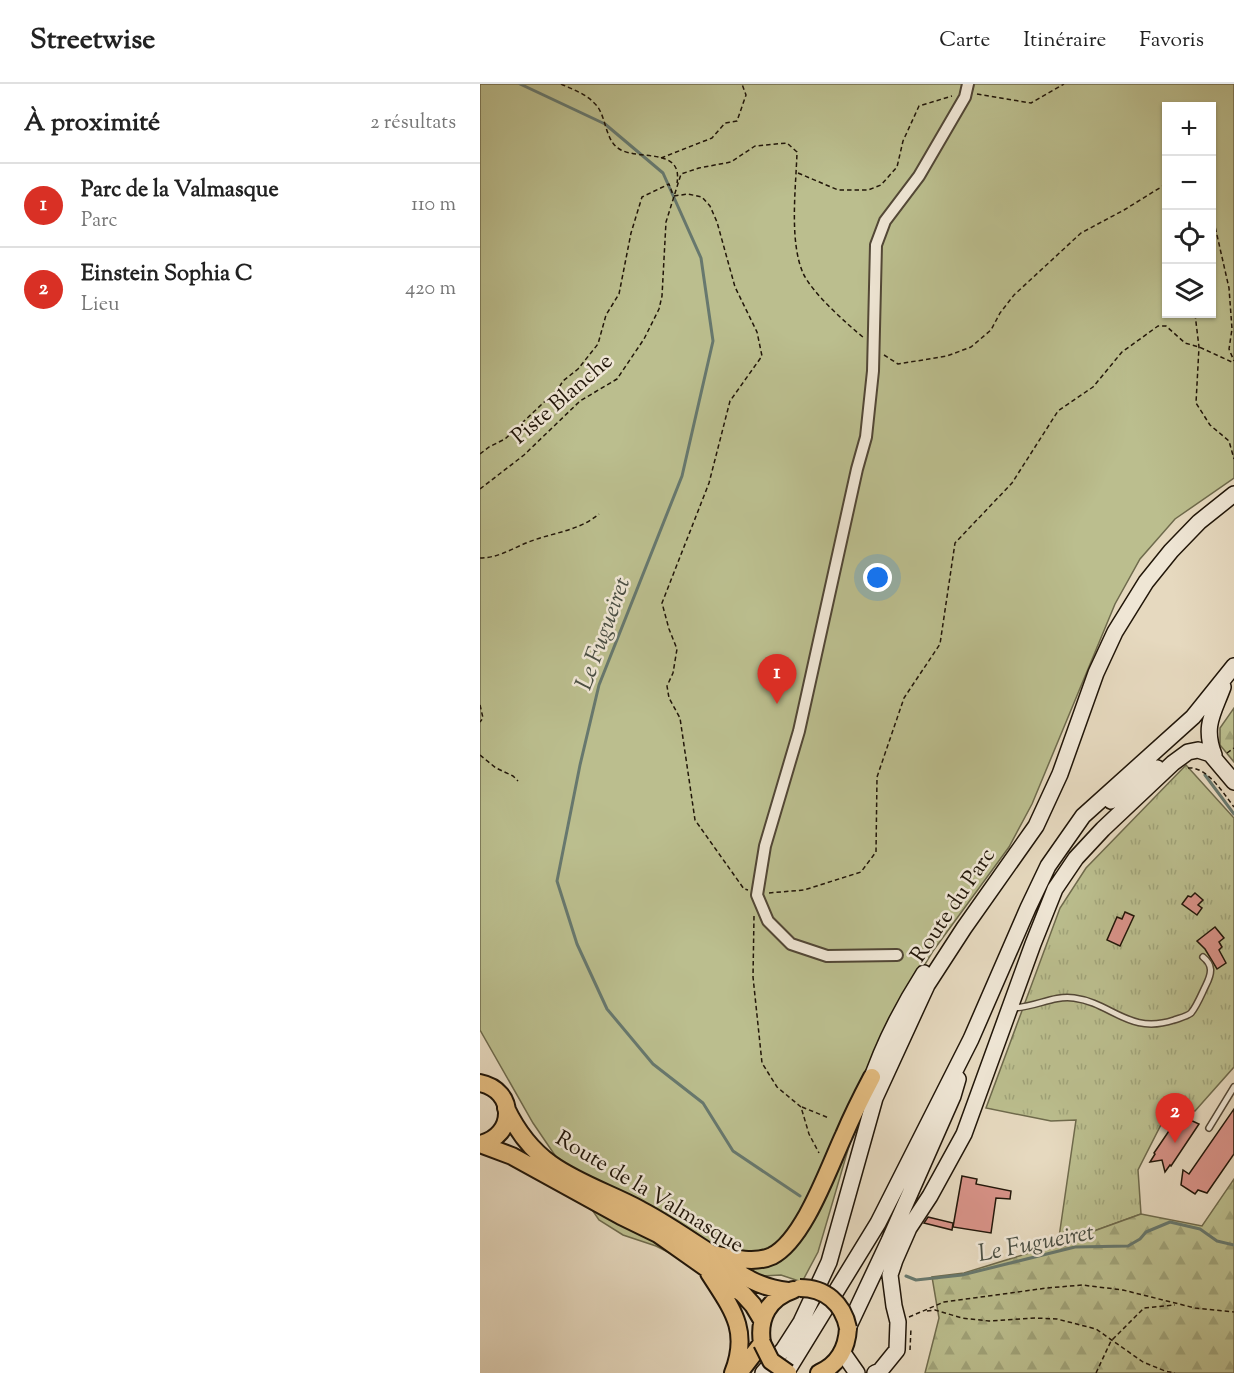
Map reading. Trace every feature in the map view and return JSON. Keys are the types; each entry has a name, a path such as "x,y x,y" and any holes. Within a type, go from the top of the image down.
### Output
{"main road":[{"name":"Route du Parc","path":"764,1373 783,1350 804,1316 829,1262 875,1098 927,985 1030,836 1048,802 1096,673 1115,632 1146,582 1171,551 1199,522 1234,494"},
{"path":"872,1077 826,1245 811,1278 772,1302 762,1320 760,1327 762,1343 771,1361 787,1373 878,1223 971,1039 1048,866 1083,816 1193,717 1231,671"},
{"path":"1214,755 1209,742 1208,729 1231,671"},
{"path":"1083,816 1112,801 1191,743 1202,745 1214,755 1234,782"},
{"path":"875,1373 880,1371 897,1350 898,1322 890,1275 895,1260 909,1228 959,1146 1048,904 1066,871 1103,829 1188,752 1198,750 1214,755"},
{"path":"733,1373 741,1344 739,1326 706,1259 761,1259 776,1254 796,1233 808,1213 910,995 961,923 978,909"},
{"path":"831,1364 848,1337 848,1328 953,1096 971,1039"},
{"path":"480,1068 486,1085"},
{"name":"Route de la Valmasque","path":"486,1085 500,1094 515,1127 524,1139 552,1165 584,1183 639,1208 706,1259 743,1294 762,1320"},
{"path":"480,1144 499,1134 507,1119 506,1108"},
{"name":"Route de la Valmasque","path":"480,1144 512,1156 612,1211 750,1281 768,1288 817,1290 832,1298 843,1312 848,1328"},
{"path":"739,1373 762,1343"},
{"path":"831,1364 849,1373"},
{"path":"831,1364 857,1373"}],"street":[{"path":"897,955 827,956 791,944 768,921 757,895 765,846 800,731 857,469 867,437 876,245 885,221 919,176 967,88"}],"lane":[{"path":"1010,1008 1033,1007 1059,997 1077,998 1117,1016 1147,1025 1170,1021 1191,1012 1209,980 1212,969 1203,957"},
{"path":"1209,1128 1234,1087"}],"path":[{"path":"561,84 587,96 598,107 608,136 618,149 661,158 672,163 678,172 674,196"},
{"path":"661,158 712,138 725,123 737,121 746,94 742,84"},
{"path":"797,173 838,190 868,190 881,185 897,167 903,141 919,106 967,88 1031,103 1064,84"},
{"name":"Piste Blanche","path":"480,489 524,455 580,401 617,379 644,339 659,309 662,296 666,222 681,174 731,162 755,146 787,142 798,152 795,239 804,274 831,307 873,346 898,364 947,356 971,347 991,330 999,313 1014,295 1081,233 1162,187"},
{"path":"480,454 505,439 578,369 598,344 606,315 619,294 631,234 642,197 669,184 674,196"},
{"path":"674,196 688,194 702,197 710,206 717,222 735,287 757,332 762,356 730,401 709,483 662,603 676,650 673,673 668,686 669,698 680,718 696,820 744,889 757,895 804,890 861,872 876,852 877,777 904,698 940,644 955,543 1012,483 1058,411 1093,387 1122,352 1158,326 1166,326 1185,343 1234,362"},
{"path":"1216,231 1229,288 1232,329 1229,349 1234,362"},
{"path":"1195,318 1199,347 1196,403 1210,425 1229,441 1234,459"},
{"path":"480,558 504,553 564,530 572,530 591,522 599,514"},
{"path":"480,705 483,718 480,722"},
{"path":"480,755 496,768 519,781"},
{"path":"1187,768 1197,768 1205,773 1234,807"},
{"path":"754,916 753,977 762,1063 777,1087 801,1107 829,1118"},
{"path":"801,1107 809,1134 819,1153"},
{"path":"1175,1373 1143,1362 1096,1329 1057,1319 989,1321 962,1318 935,1310 911,1316 944,1302 1082,1285 1123,1290 1221,1312 1234,1312"},
{"path":"1096,1373 1111,1341 1144,1308 1178,1304"},
{"path":"907,1357 912,1341 910,1325"}],"green space":[{"path":"480,84 1234,84 1234,478 1175,519 1140,559 1115,604 1032,804 1009,847 933,951 881,1037 818,1252 802,1282 781,1275 741,1277 709,1273 656,1246 623,1235 599,1220 533,1123 480,1030"},
{"path":"1234,708 1234,762 1220,745 1220,728"},
{"path":"1186,765 1234,818 1234,1067 1195,1111 1169,1109 1138,1170 1141,1214 1058,1244 1076,1120 1051,1121 986,1108 1060,908 1086,868"},
{"path":"1234,1179 1234,1373 925,1373 939,1318 932,1277 964,1273 1058,1244 1141,1214 1202,1226"}],"building":[{"path":"1195,893 1203,900 1198,905 1202,908 1197,915 1182,904 1188,896 1191,897"},
{"path":"1125,912 1134,916 1120,946 1107,940 1117,917 1122,919"},
{"path":"1215,927 1224,938 1219,942 1222,947 1219,950 1226,963 1217,969 1205,949 1197,941"},
{"path":"1234,1109 1234,1154 1207,1193 1198,1190 1195,1194 1181,1185 1183,1170 1189,1174"},
{"path":"1186,1118 1199,1124 1165,1172 1162,1160 1150,1162 1177,1119 1182,1123"},
{"path":"962,1176 977,1179 976,1184 1011,1191 1010,1199 996,1198 991,1233 953,1227"},
{"path":"928,1217 953,1223 952,1230 924,1223"}],"waterway":[{"name":"Le Fugueiret","path":"520,84 605,124 663,173 701,258 713,341 682,476 599,685 580,765 557,881 577,944 607,1009 653,1064 703,1103 733,1151 800,1196"},
{"path":"1205,775 1234,814"},
{"name":"Le Fugueiret","path":"906,1276 916,1280 962,1275 1075,1247 1128,1246 1140,1239 1146,1232 1170,1222 1200,1229 1217,1241 1234,1245"}],"place":[{"name":"Parc de la Valmasque","path":"777,704"},
{"name":"Einstein Sophia C","path":"1175,1143"}]}
